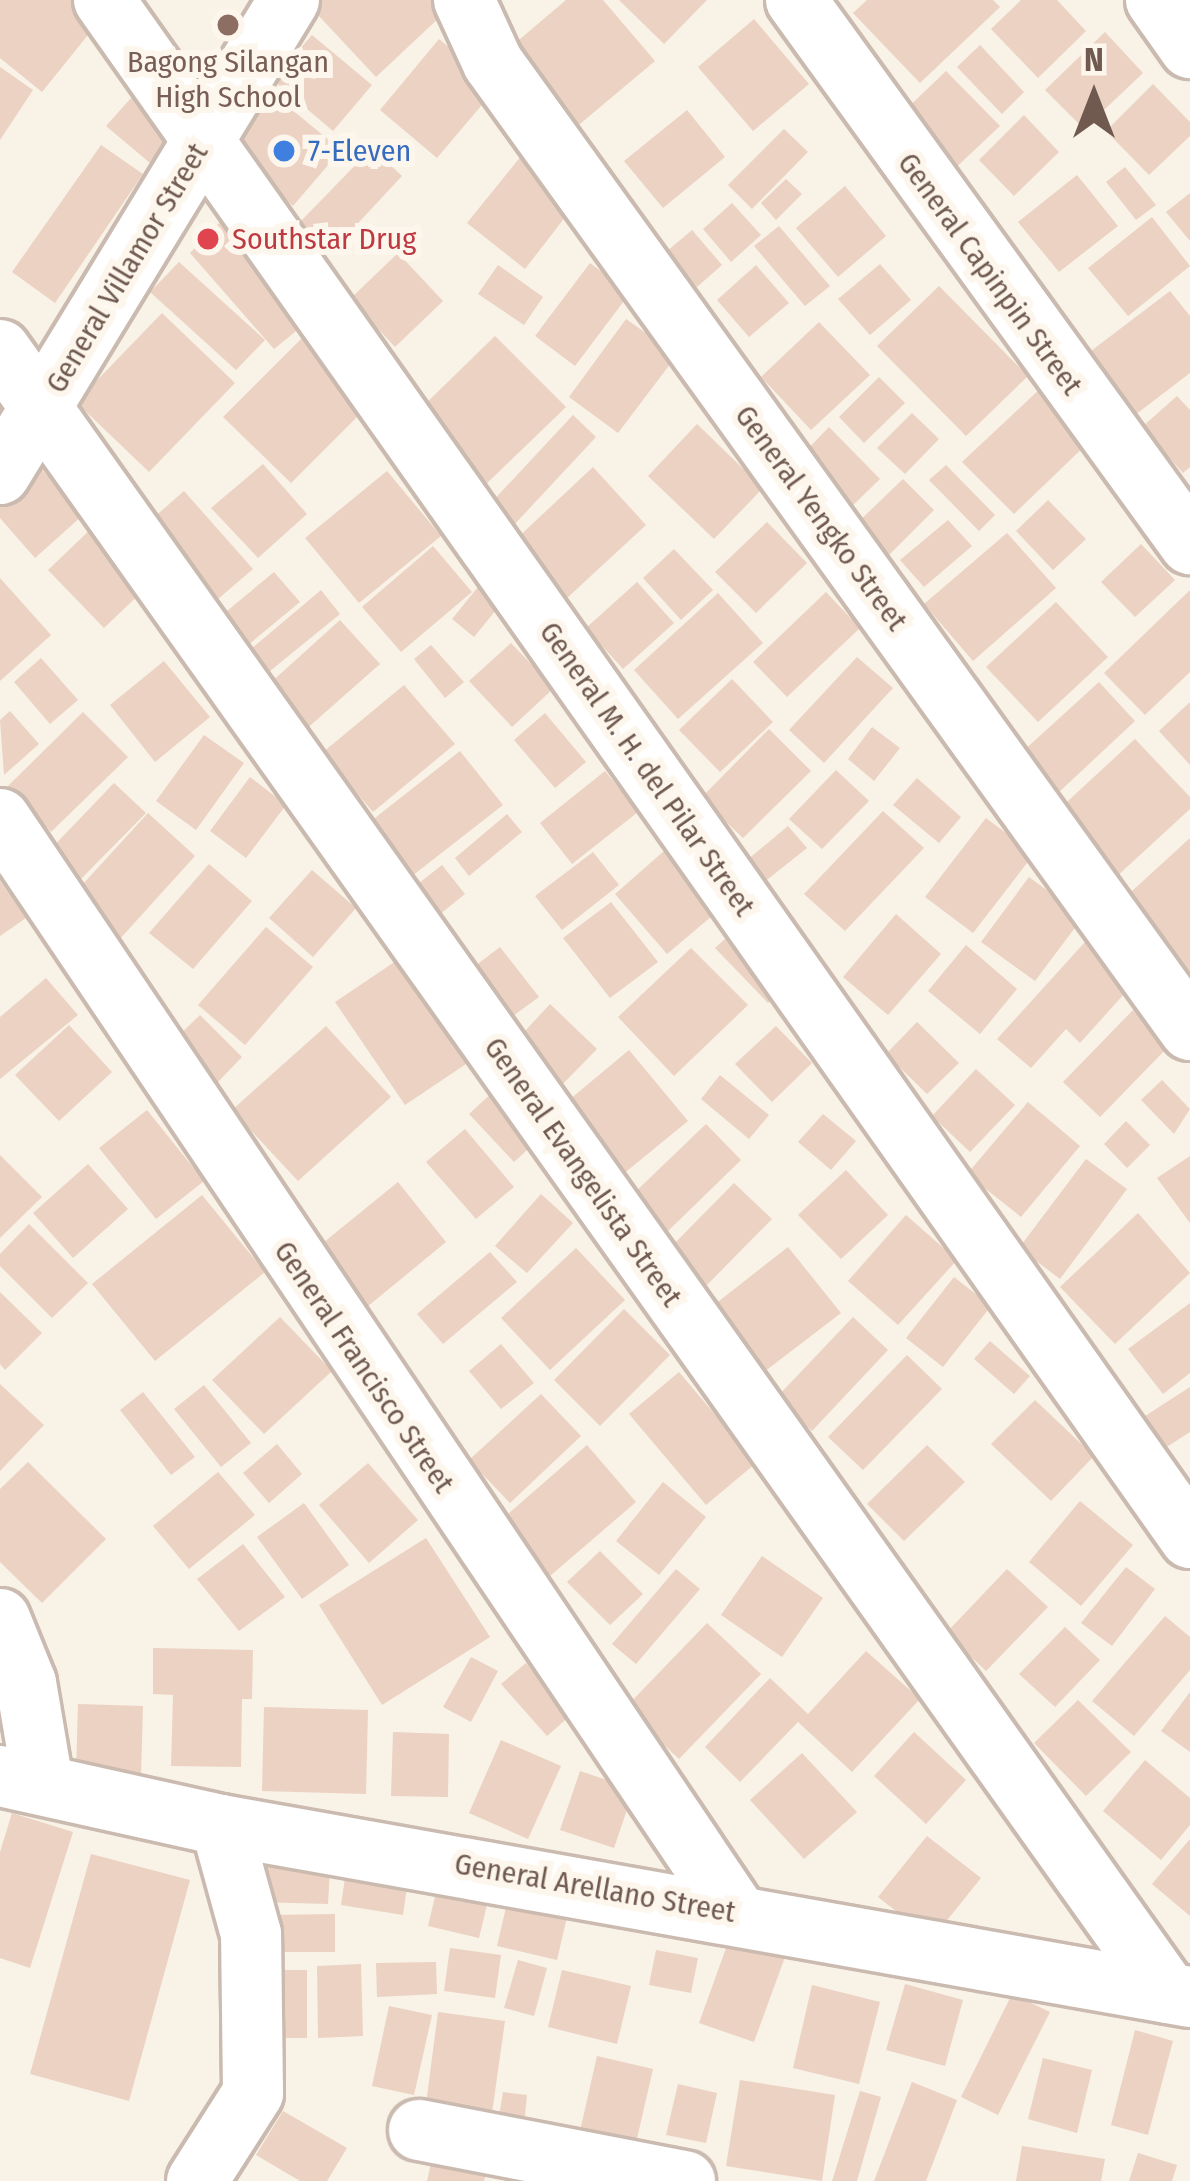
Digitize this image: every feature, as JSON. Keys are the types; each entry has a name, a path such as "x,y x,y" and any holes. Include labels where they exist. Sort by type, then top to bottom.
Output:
{"street":[{"name":"General M. H. del Pilar Street","path":"104,0 1190,1538"},
{"name":"General Villamor Street","path":"0,474 289,0"},
{"name":"General Yengko Street","path":"464,0 493,63 1190,1030"},
{"name":"General Capinpin Street","path":"796,0 1190,544"},
{"path":"1156,0 1190,48"},
{"name":"General Evangelista Street","path":"0,350 1179,1995"},
{"name":"General Francisco Street","path":"0,819 735,1912"},
{"path":"0,1618 26,1683 21,1780"},
{"name":"General Arellano Street","path":"21,1780 220,1825 735,1912 1179,1995"},
{"path":"197,2181 254,2093 251,1934 220,1825"},
{"path":"419,2130 686,2181"}],"building":[{"path":"0,0 74,0 100,20 42,92 0,58"},
{"path":"304,0 458,0 376,77"},
{"path":"566,0 603,0 655,61 568,134 500,56"},
{"path":"619,0 707,0 664,44"},
{"path":"867,0 993,0 1000,7 920,83 853,13"},
{"path":"1021,0 1057,0 1086,31 1038,78 991,29"},
{"path":"754,19 809,84 753,131 698,67"},
{"path":"1105,32 1143,73 1084,129 1045,90"},
{"path":"312,35 372,85 333,131 273,80"},
{"path":"439,39 497,87 437,158 380,110"},
{"path":"980,45 1024,92 1002,114 957,67"},
{"path":"0,67 33,90 0,140"},
{"path":"946,71 1000,126 949,174 896,119"},
{"path":"1153,84 1190,122 1190,136 1149,175 1106,131"},
{"name":"7-Eleven","path":"274,95 341,150 293,206 226,151"},
{"path":"131,98 174,135 150,163 106,126"},
{"path":"687,110 725,157 663,208 624,161"},
{"path":"1024,115 1059,152 1014,196 979,160"},
{"path":"784,129 808,152 752,209 728,185"},
{"path":"101,145 143,174 55,303 12,272"},
{"path":"372,148 402,176 332,251 300,222"},
{"path":"526,150 583,194 525,269 467,223"},
{"path":"1125,167 1156,205 1136,220 1106,182"},
{"path":"1077,175 1118,226 1059,272 1018,222"},
{"path":"786,179 802,194 776,220 761,203"},
{"path":"845,186 886,236 838,277 796,228"},
{"path":"1190,193 1190,241 1166,212"},
{"path":"732,203 761,235 731,262 703,229"},
{"path":"1152,217 1190,266 1128,316 1088,268"},
{"path":"224,218 306,323 274,349 190,253"},
{"path":"779,226 830,286 805,306 754,246"},
{"path":"692,230 722,265 697,287 666,252"},
{"path":"398,253 443,301 395,347 350,299"},
{"path":"179,262 265,340 236,370 150,292"},
{"path":"590,263 630,293 575,366 535,336"},
{"path":"880,264 911,300 870,335 838,299"},
{"path":"498,265 543,297 524,325 478,294"},
{"path":"756,265 789,303 749,337 717,300"},
{"path":"939,286 1028,376 966,436 877,346"},
{"path":"1170,291 1190,316 1190,373 1135,415 1087,354"},
{"path":"162,313 235,383 149,472 76,402"},
{"path":"626,319 677,355 618,433 569,397"},
{"path":"819,322 870,375 811,430 761,377"},
{"path":"305,335 372,402 291,483 223,417"},
{"path":"495,336 566,407 484,486 414,415"},
{"path":"879,377 905,403 864,443 839,417"},
{"path":"1042,387 1092,439 1014,514 962,462"},
{"path":"1177,396 1190,410 1190,467 1183,473 1142,427"},
{"path":"912,413 939,439 905,474 877,448"},
{"path":"573,415 596,437 513,526 490,504"},
{"path":"697,424 763,488 714,539 648,476"},
{"path":"829,427 880,479 849,509 798,459"},
{"path":"263,464 307,514 258,558 211,508"},
{"path":"946,465 995,515 979,531 929,480"},
{"path":"39,466 83,515 35,558 0,518 0,500"},
{"path":"593,467 646,525 566,599 512,543"},
{"path":"387,471 441,536 359,603 305,538"},
{"path":"903,479 934,510 884,560 852,528"},
{"path":"184,491 253,569 204,611 135,534"},
{"path":"1048,500 1086,539 1053,570 1016,531"},
{"path":"948,520 972,546 924,587 900,560"},
{"path":"767,522 807,563 756,613 715,572"},
{"path":"93,527 149,585 104,628 48,570"},
{"path":"1007,533 1056,588 973,661 924,604"},
{"path":"1141,544 1175,580 1135,617 1101,582"},
{"path":"433,546 472,592 401,652 362,607"},
{"path":"674,549 713,590 681,620 643,578"},
{"path":"274,572 300,602 236,655 210,625"},
{"path":"0,578 51,635 0,681"},
{"path":"637,582 674,623 623,669 586,628"},
{"path":"478,587 500,605 474,637 452,619"},
{"path":"321,590 340,614 270,671 251,649"},
{"path":"1190,590 1190,672 1145,715 1104,673"},
{"path":"826,592 860,628 787,697 753,662"},
{"path":"718,593 763,643 678,719 634,670"},
{"path":"1056,602 1108,657 1038,722 986,667"},
{"path":"340,620 380,664 295,739 257,695"},
{"path":"511,643 554,688 512,727 469,681"},
{"path":"431,645 464,682 445,698 414,659"},
{"path":"857,657 893,688 824,763 789,730"},
{"path":"41,658 78,700 50,724 14,682"},
{"path":"164,661 210,717 155,762 110,705"},
{"path":"732,679 773,722 720,772 679,730"},
{"path":"1099,682 1135,721 1058,793 1021,753"},
{"path":"404,685 455,744 373,812 322,753"},
{"path":"1190,702 1190,765 1159,731"},
{"path":"10,711 39,744 4,775 0,720"},
{"path":"83,712 128,757 51,832 7,787"},
{"path":"545,713 586,762 555,788 514,740"},
{"path":"872,727 900,748 874,781 848,759"},
{"path":"769,729 811,771 743,838 701,798"},
{"path":"204,735 244,763 196,830 156,801"},
{"path":"1135,739 1190,797 1190,809 1115,878 1055,813"},
{"path":"460,751 503,805 403,883 361,829"},
{"path":"836,770 869,801 822,849 789,819"},
{"path":"605,771 638,812 572,864 540,823"},
{"path":"250,777 286,805 246,858 210,831"},
{"path":"917,778 961,817 939,843 893,805"},
{"path":"114,783 146,813 76,884 45,855"},
{"path":"883,811 924,848 845,931 804,894"},
{"path":"148,813 195,856 118,941 71,897"},
{"path":"507,814 522,832 469,876 455,858"},
{"path":"986,818 1034,854 973,933 925,897"},
{"path":"788,826 807,848 763,883 746,861"},
{"path":"1190,838 1190,977 1120,902"},
{"path":"672,844 725,905 667,954 615,894"},
{"path":"593,852 619,885 562,930 535,896"},
{"path":"209,864 252,901 193,969 149,933"},
{"path":"442,865 465,894 429,923 405,894"},
{"path":"312,870 356,908 313,957 269,918"},
{"path":"1029,877 1083,917 1035,981 981,942"},
{"path":"0,881 26,918 0,936"},
{"path":"611,902 658,962 610,998 563,938"},
{"path":"896,914 941,954 888,1015 843,977"},
{"path":"266,927 313,967 245,1045 198,1005"},
{"path":"735,930 788,985 768,1003 715,948"},
{"path":"1085,942 1133,984 1080,1043 1066,1029 1031,1068 997,1039"},
{"path":"966,945 1017,989 980,1034 928,991"},
{"path":"500,947 539,997 506,1021 467,972"},
{"path":"691,948 748,1005 674,1076 618,1017"},
{"path":"396,961 466,1064 405,1105 335,1002"},
{"path":"46,978 78,1015 0,1079 0,1017"},
{"path":"550,1004 597,1049 560,1087 514,1043"},
{"path":"1133,1010 1169,1046 1100,1117 1063,1082"},
{"path":"200,1015 242,1057 215,1085 171,1043"},
{"path":"917,1022 959,1063 927,1094 886,1054"},
{"path":"69,1025 112,1072 59,1121 15,1075"},
{"path":"326,1026 391,1097 298,1181 232,1110"},
{"path":"776,1026 812,1063 772,1102 735,1064"},
{"path":"629,1050 688,1121 622,1175 563,1105"},
{"path":"976,1069 1015,1105 970,1152 932,1116"},
{"path":"720,1075 769,1115 749,1139 701,1099"},
{"path":"1162,1080 1190,1109 1174,1134 1141,1100"},
{"path":"495,1090 540,1138 514,1162 469,1114"},
{"path":"1028,1102 1080,1146 1021,1217 967,1174"},
{"path":"147,1110 204,1181 156,1219 99,1148"},
{"path":"823,1114 856,1141 831,1170 798,1142"},
{"path":"1126,1121 1150,1145 1127,1168 1104,1144"},
{"path":"706,1124 741,1160 665,1234 630,1197"},
{"path":"465,1129 514,1187 476,1219 426,1162"},
{"path":"0,1155 42,1197 0,1238"},
{"path":"1190,1156 1190,1223 1157,1178"},
{"path":"1086,1159 1127,1189 1060,1279 1019,1248"},
{"path":"88,1164 128,1209 73,1258 33,1213"},
{"path":"846,1170 888,1215 841,1259 798,1215"},
{"path":"398,1182 446,1242 367,1307 318,1247"},
{"path":"734,1183 772,1219 705,1287 667,1251"},
{"path":"541,1194 573,1223 527,1273 495,1246"},
{"path":"202,1195 265,1272 155,1361 92,1284"},
{"path":"1138,1213 1190,1273 1115,1344 1060,1287"},
{"path":"906,1215 957,1260 898,1325 848,1281"},
{"path":"29,1224 88,1283 52,1318 0,1266 0,1254"},
{"path":"788,1247 841,1313 756,1378 705,1312"},
{"path":"576,1248 625,1300 550,1370 501,1318"},
{"path":"490,1252 517,1282 443,1344 417,1314"},
{"path":"954,1277 991,1306 943,1367 906,1338"},
{"path":"0,1292 42,1333 5,1370 0,1364"},
{"path":"1190,1303 1190,1373 1163,1394 1128,1349"},
{"path":"624,1309 670,1355 600,1426 554,1380"},
{"path":"280,1317 332,1371 264,1434 212,1380"},
{"path":"853,1317 888,1350 812,1431 777,1397"},
{"path":"990,1341 1030,1376 1014,1394 974,1359"},
{"path":"501,1344 534,1383 501,1409 469,1371"},
{"path":"907,1355 942,1389 863,1470 828,1437"},
{"path":"679,1372 756,1463 706,1505 629,1414"},
{"path":"0,1384 44,1425 0,1471"},
{"path":"204,1385 251,1443 221,1467 174,1409"},
{"path":"1190,1387 1190,1432 1165,1448 1145,1416"},
{"path":"143,1392 195,1457 171,1475 120,1410"},
{"path":"541,1394 581,1436 510,1503 469,1460"},
{"path":"1035,1400 1094,1456 1051,1501 991,1444"},
{"path":"277,1444 302,1474 269,1503 243,1473"},
{"path":"587,1445 636,1502 550,1576 501,1520"},
{"path":"927,1445 965,1482 904,1541 867,1504"},
{"path":"28,1462 106,1539 42,1603 0,1562 0,1489"},
{"path":"368,1463 418,1520 369,1563 319,1505"},
{"path":"218,1472 255,1515 189,1569 153,1526"},
{"path":"663,1482 706,1517 659,1575 616,1541"},
{"path":"1080,1501 1133,1545 1081,1606 1029,1562"},
{"path":"304,1503 349,1565 302,1599 257,1537"},
{"path":"426,1538 490,1637 382,1705 319,1605"},
{"path":"243,1544 285,1597 239,1631 197,1579"},
{"path":"600,1551 643,1594 610,1625 567,1582"},
{"path":"762,1556 823,1598 782,1657 721,1615"},
{"path":"1126,1567 1155,1589 1112,1646 1081,1623"},
{"path":"676,1569 700,1589 636,1664 612,1644"},
{"path":"1007,1569 1048,1607 986,1671 946,1633"},
{"path":"1165,1616 1190,1637 1190,1670 1134,1736 1092,1701"},
{"path":"707,1623 761,1674 679,1759 625,1708"},
{"path":"1065,1627 1100,1660 1055,1707 1019,1674"},
{"path":"153,1648 253,1650 252,1699 242,1699 241,1767 171,1766 173,1695 153,1694"},
{"path":"866,1651 920,1699 852,1772 798,1722 740,1782 705,1747 770,1678 808,1714"},
{"path":"471,1657 498,1671 471,1722 443,1707"},
{"path":"526,1663 572,1714 547,1736 501,1684"},
{"path":"1190,1692 1190,1752 1161,1731"},
{"path":"1078,1700 1131,1752 1086,1796 1034,1743"},
{"path":"78,1704 143,1706 141,1774 76,1772"},
{"path":"264,1707 368,1710 366,1794 262,1791"},
{"path":"393,1732 449,1734 448,1797 391,1796"},
{"path":"914,1732 966,1780 926,1824 874,1776"},
{"path":"501,1740 561,1766 528,1839 469,1813"},
{"path":"802,1753 857,1812 804,1859 750,1800"},
{"path":"1145,1760 1190,1798 1190,1825 1161,1860 1103,1811"},
{"path":"580,1771 634,1789 614,1848 560,1830"},
{"path":"12,1813 73,1832 30,1968 0,1958 0,1852"},
{"path":"927,1836 981,1878 932,1939 878,1897"},
{"path":"1190,1839 1190,1916 1152,1884"},
{"path":"258,1849 331,1851 328,1904 256,1902"},
{"path":"91,1854 190,1880 129,2101 30,2074"},
{"path":"348,1857 410,1866 403,1915 341,1905"},
{"path":"441,1872 492,1884 479,1938 428,1926"},
{"path":"507,1903 567,1917 557,1960 497,1946"},
{"path":"335,1914 335,1952 276,1952 274,1915"},
{"path":"734,1926 789,1946 754,2042 699,2023"},
{"path":"450,1948 501,1955 495,1998 444,1991"},
{"path":"656,1950 698,1958 691,1993 649,1985"},
{"path":"518,1960 547,1968 534,2016 504,2008"},
{"path":"436,1962 437,1994 377,1997 376,1963"},
{"path":"361,1964 363,2036 318,2038 317,1966"},
{"path":"266,1970 307,1970 307,2038 267,2038"},
{"path":"562,1970 631,1986 617,2044 548,2027"},
{"path":"905,1984 963,2000 945,2066 886,2050"},
{"path":"812,1985 880,2002 859,2084 793,2068"},
{"path":"1012,1994 1050,2012 998,2115 961,2097"},
{"path":"389,2006 432,2015 414,2095 372,2086"},
{"path":"438,2012 505,2021 492,2113 426,2104"},
{"path":"1135,2030 1173,2041 1148,2135 1111,2125"},
{"path":"597,2056 653,2069 636,2143 580,2131"},
{"path":"1043,2058 1092,2070 1077,2133 1028,2119"},
{"path":"740,2080 835,2095 822,2181 726,2166"},
{"path":"912,2082 957,2100 926,2181 874,2181"},
{"path":"678,2084 717,2093 706,2143 666,2135"},
{"path":"860,2091 881,2097 857,2181 832,2181"},
{"path":"503,2092 527,2095 524,2125 498,2122"},
{"path":"283,2111 347,2148 327,2181 300,2181 256,2155"},
{"path":"1022,2146 1105,2159 1101,2181 1016,2181"},
{"path":"1138,2153 1177,2165 1172,2181 1129,2181"},
{"path":"433,2154 487,2169 484,2181 427,2181"}],"place":[{"name":"Bagong Silangan High School","path":"228,25"},
{"name":"7-Eleven","path":"284,151"},
{"name":"Southstar Drug","path":"208,239"}]}
